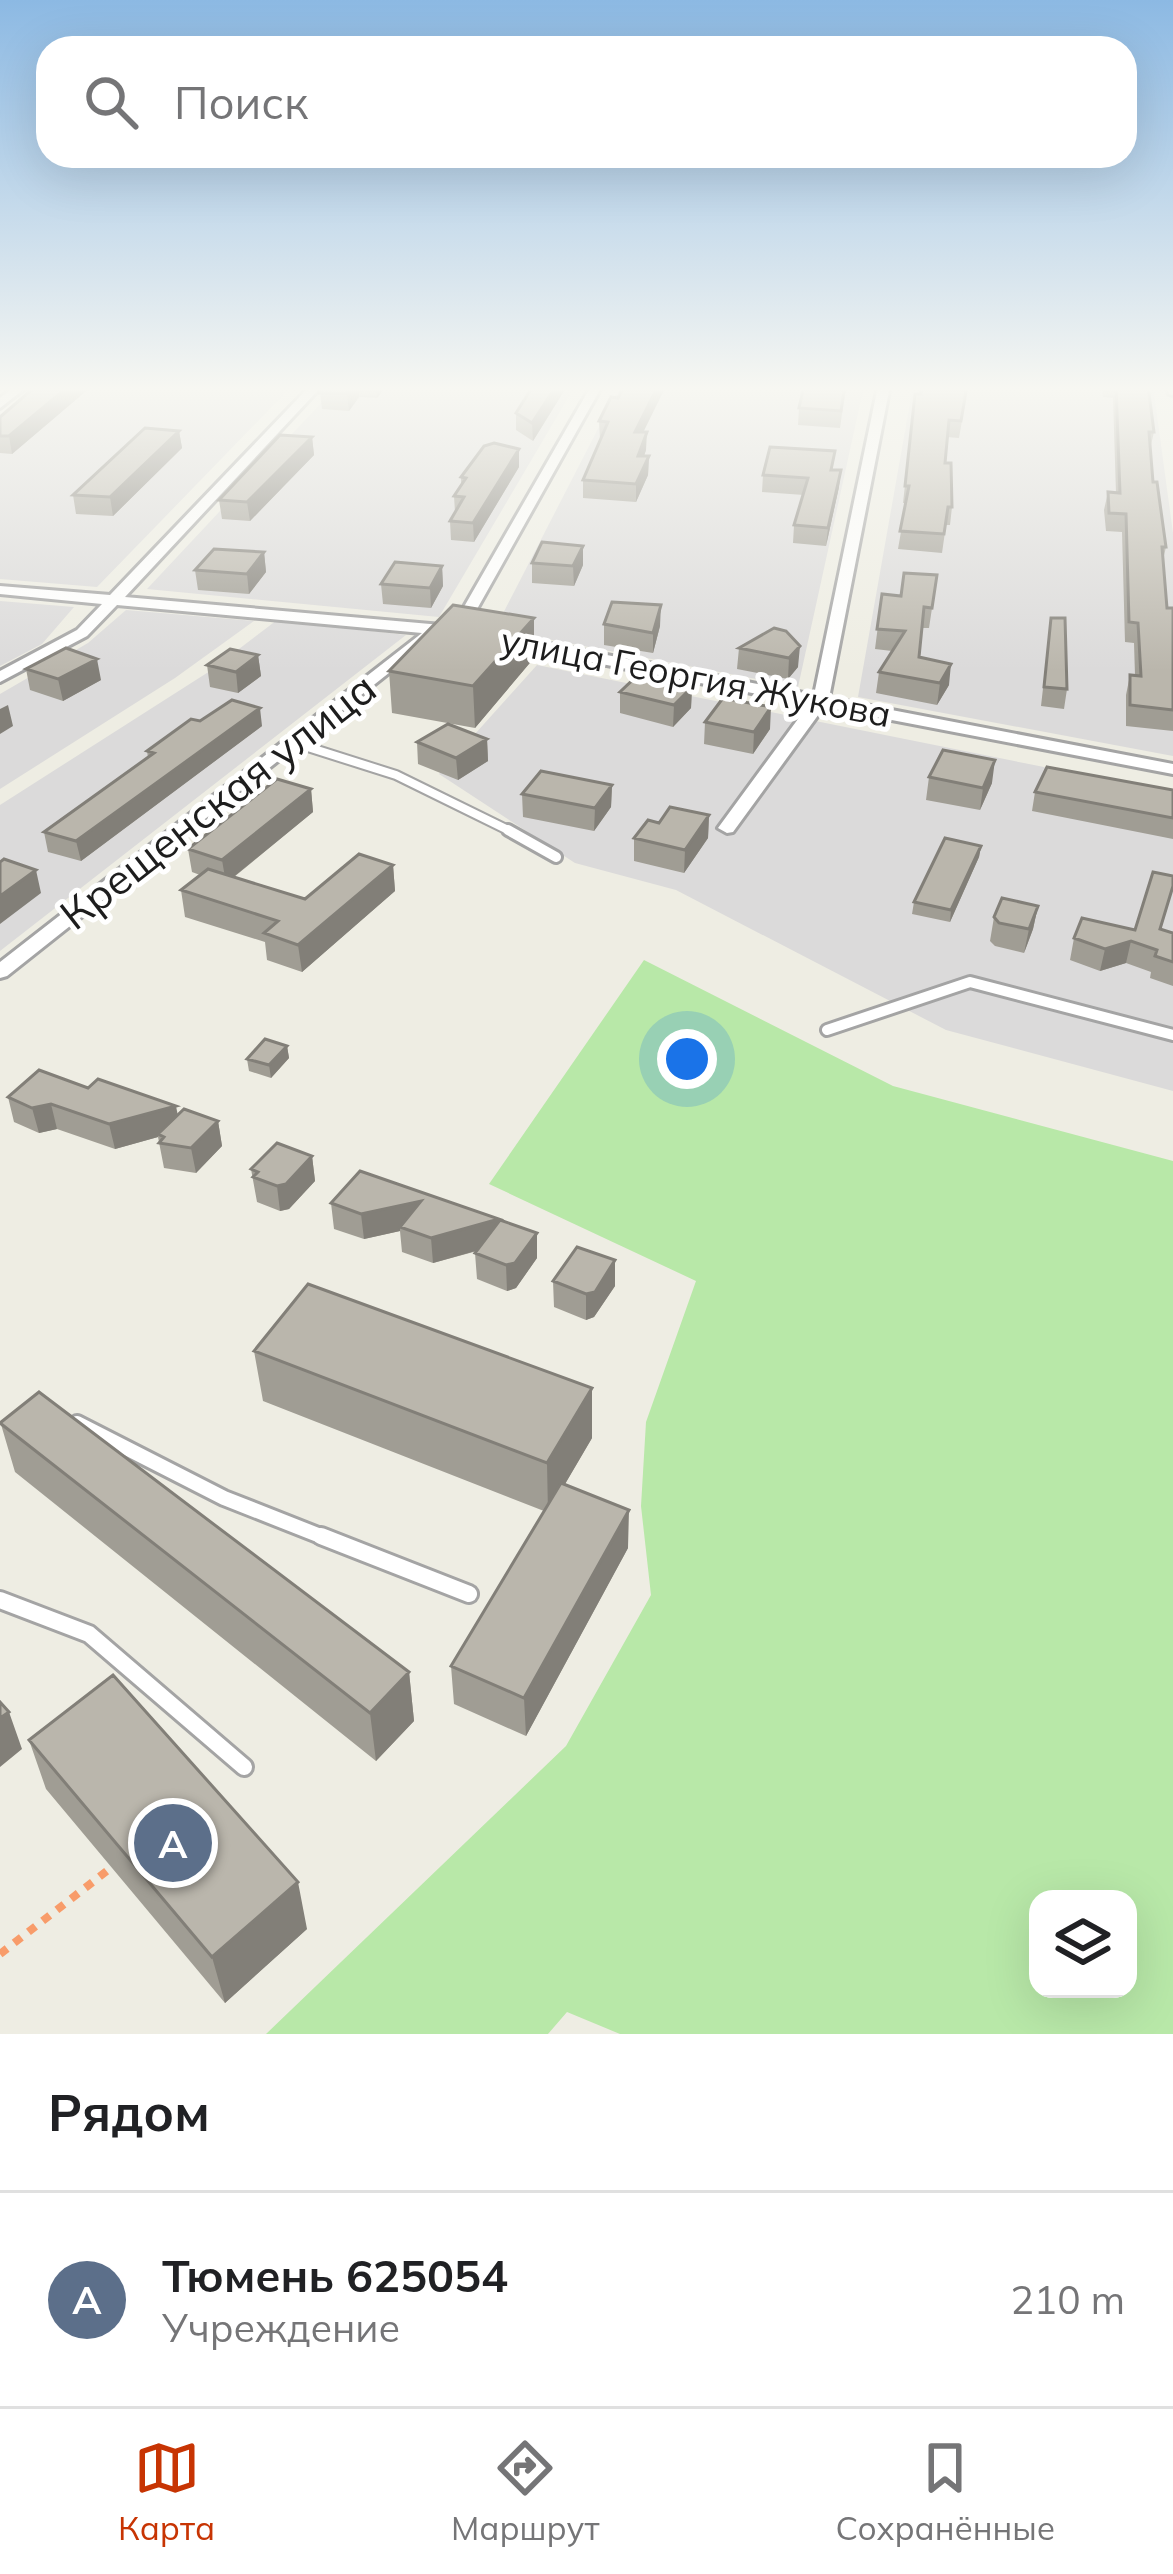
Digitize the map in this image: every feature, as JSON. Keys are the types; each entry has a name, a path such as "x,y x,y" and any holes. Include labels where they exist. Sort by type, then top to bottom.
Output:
{"street":[{"path":"0,677 82,633 227,481"},
{"path":"458,632 543,481"},
{"path":"727,828 820,699 865,481"},
{"name":"улица Георгия Жукова","path":"0,590 458,632 1173,769"},
{"name":"Крещенская улица","path":"0,972 436,630"}],"lane":[{"path":"292,742 356,758 463,801 556,857"},
{"path":"827,1030 970,982 1173,1035"},
{"path":"65,1417 224,1498 469,1594"},
{"path":"0,1600 89,1634 244,1767"}],"path":[{"path":"0,1954 112,1867"}],"shaded area":[{"path":"0,481 200,481 97,587 0,579"},
{"path":"248,481 519,481 439,617 147,589"},
{"path":"571,481 843,481 798,687 495,629"},
{"path":"896,481 1166,481 1173,533 1173,756 858,697"},
{"path":"0,601 74,607 42,644 0,666"},
{"path":"126,610 254,621 175,678 0,789 0,694 88,643"},
{"path":"277,620 406,635 0,951 0,805 210,671"},
{"path":"537,665 1173,793 1173,1091 946,1030 676,890 575,863 439,774"}],"green space":[{"path":"644,960 893,1086 1173,1161 1173,2034 620,2034 567,2012 548,2034 266,2034 566,1746 651,1595 641,1506 646,1422 696,1281 489,1184"}],"building":[{"path":"88,481 127,481 110,497 73,495"},
{"path":"237,481 268,481 247,502 219,500"},
{"path":"464,481 499,481 473,523 450,521 464,497 454,496"},
{"path":"807,481 839,481 828,528 794,525"},
{"path":"906,481 951,481 952,507 948,507 944,534 900,531 909,486"},
{"path":"1120,481 1157,482 1166,547 1162,547 1167,608 1173,608 1173,710 1130,705 1130,675 1141,676 1138,623 1129,622 1126,514 1109,513 1108,492 1120,493"},
{"path":"542,542 583,546 573,566 532,563"},
{"path":"214,549 264,552 247,574 195,570"},
{"path":"395,562 442,566 430,588 381,584"},
{"path":"904,573 937,575 932,608 924,607 919,657 951,664 940,683 879,672 905,631 877,629 882,594 901,596"},
{"path":"612,602 661,605 653,633 604,624"},
{"path":"453,605 534,618 473,686 389,671"},
{"path":"1051,618 1065,618 1067,689 1044,687"},
{"path":"774,628 786,631 800,646 789,658 739,648"},
{"path":"66,648 97,659 58,679 26,669"},
{"path":"230,649 258,655 236,672 207,665"},
{"path":"639,674 692,687 674,705 620,692"},
{"path":"723,698 771,707 754,732 705,722"},
{"path":"232,700 260,708 76,841 44,832 154,753 147,751 191,719 200,721"},
{"path":"448,724 487,739 456,758 417,742"},
{"path":"943,750 995,760 983,788 929,777"},
{"path":"1047,767 1173,790 1173,818 1035,792"},
{"path":"541,771 612,785 595,808 522,794"},
{"path":"277,779 311,789 222,860 188,849"},
{"path":"670,807 709,815 685,850 634,838 648,820 659,823"},
{"path":"945,838 981,846 951,910 914,902"},
{"path":"359,854 393,865 298,945 264,933 278,921 181,890 208,869 305,899"},
{"path":"4,859 36,870 0,896 0,862"},
{"path":"1153,872 1173,876 1160,929 1173,933 1173,962 1131,941 1105,949 1074,938 1082,918 1135,930"},
{"path":"1002,898 1038,906 1029,929 999,923 994,917"},
{"path":"265,1039 287,1046 269,1065 247,1059"},
{"path":"39,1070 88,1088 98,1079 176,1106 109,1124 51,1104 32,1108 8,1097"},
{"path":"184,1109 218,1121 191,1148 159,1143 164,1137 158,1134"},
{"path":"277,1143 312,1156 286,1184 277,1186 253,1177 258,1172 251,1169"},
{"path":"360,1171 499,1219 431,1238 400,1227 421,1201 361,1214 331,1203"},
{"path":"500,1220 537,1233 515,1263 506,1265 475,1253"},
{"path":"577,1247 615,1260 595,1292 586,1294 553,1281"},
{"path":"308,1284 592,1388 547,1463 254,1351"},
{"path":"39,1392 409,1672 370,1713 0,1423"},
{"path":"561,1483 629,1510 524,1698 451,1666"},
{"path":"113,1675 298,1882 212,1957 29,1740"}],"place":[{"name":"Тюмень 625054","path":"173,1843"}]}
